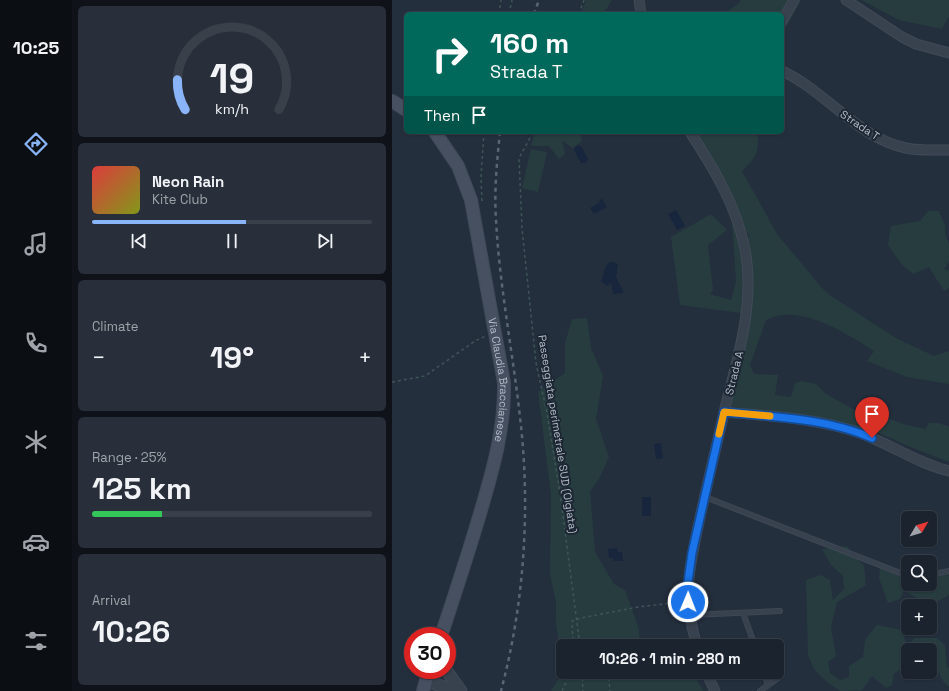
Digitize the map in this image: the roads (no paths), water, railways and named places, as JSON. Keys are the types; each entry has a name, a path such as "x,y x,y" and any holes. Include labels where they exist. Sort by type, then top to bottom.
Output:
{"main road":[{"path":"392,101 404,109"},
{"name":"Via Claudia Braccianese","path":"436,134 458,166 471,200 504,383 503,422 489,483 444,627"}],"street":[{"path":"639,0 641,12"},
{"path":"784,18 794,0"},
{"path":"846,0 902,38 916,44 949,53"},
{"name":"Strada T","path":"784,72 811,89 856,124 887,142 916,150 949,150"},
{"name":"Strada A","path":"691,134 729,198 740,232 747,266 747,311 689,571 689,616 695,639"},
{"path":"724,412 794,419 845,429 872,438 928,465 949,471"},
{"path":"452,679 461,691"},
{"path":"709,679 715,691"},
{"path":"426,681 456,691"}],"lane":[{"path":"705,497 901,573"},
{"path":"937,574 949,571"},
{"path":"689,616 780,611"},
{"path":"743,613 752,639"},
{"path":"766,679 768,685"},
{"path":"760,691 777,679"}],"water":[{"path":"576,146 581,146 588,159 586,163 581,163 574,150"},
{"path":"602,199 607,207 594,214 590,208"},
{"path":"676,210 685,226 677,230 668,214"},
{"path":"610,262 614,262 618,265 616,277 624,293 613,294 611,283 607,286 601,281 606,266"},
{"path":"661,443 663,458 656,459 654,444"},
{"path":"642,497 651,497 651,516 642,516"},
{"path":"617,548 618,552 622,552 623,561 613,561 613,558 609,558 608,549"}],"railway":[{"path":"535,12 539,0"},
{"path":"500,134 495,209 501,277 517,391 525,478 524,540 519,601 501,691"}]}
